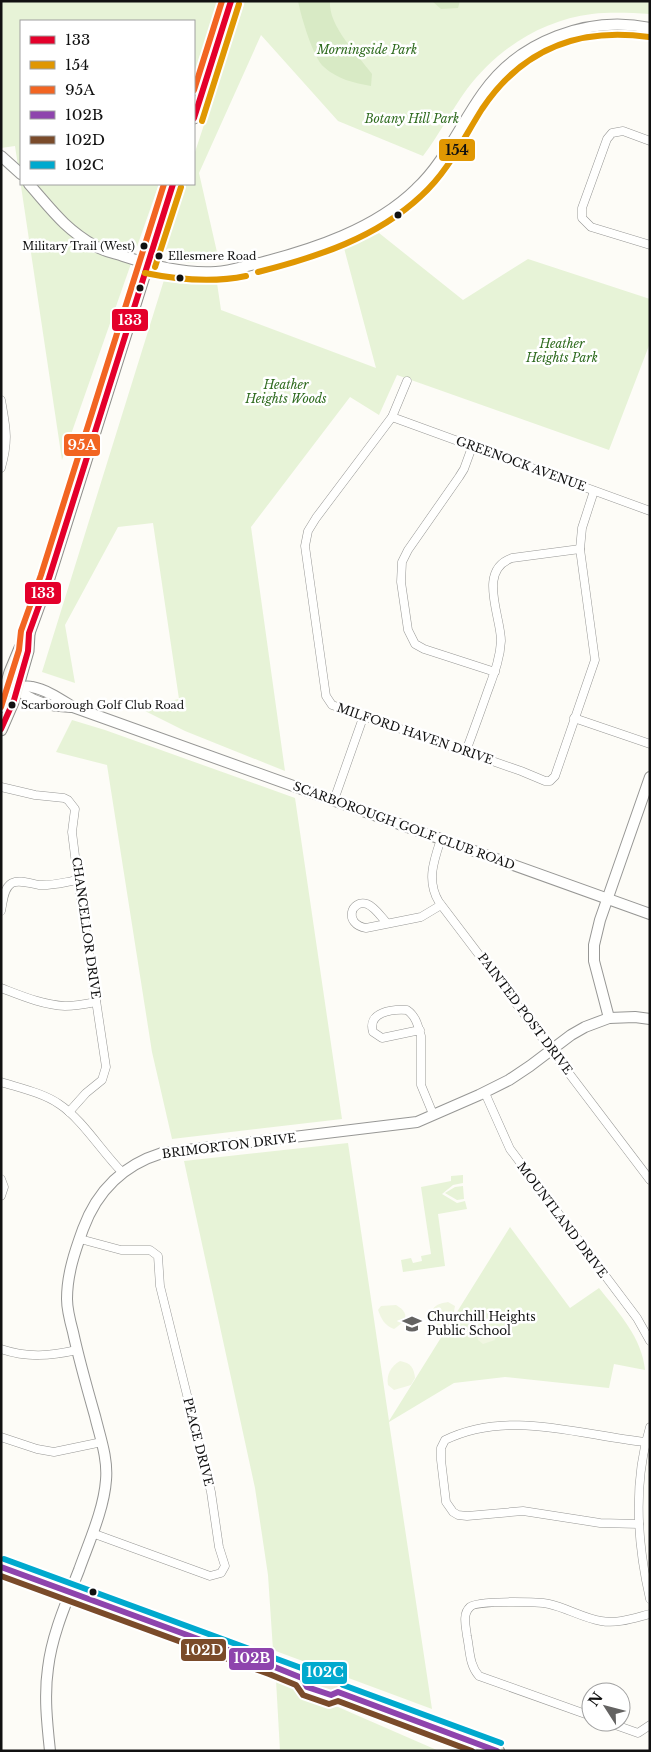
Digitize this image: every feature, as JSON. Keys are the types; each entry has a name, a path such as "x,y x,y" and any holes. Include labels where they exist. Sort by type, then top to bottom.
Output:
{"main road":[{"path":"195,115 231,1"},
{"path":"1,703 8,685 28,651 29,633 52,569 173,185"},
{"path":"1,730 9,712 8,685"},
{"path":"1,1567 302,1678 307,1687 331,1695 338,1692 398,1712 498,1751"}],"street":[{"path":"30,185 60,221 83,239 103,250 147,264 186,272 217,272 241,268 319,245 348,233 393,207 416,189 441,159 488,86 500,73 528,51 552,38 588,27 611,24 637,25 650,28"},
{"path":"650,141 623,132 612,133 607,139 582,208 582,218 591,227 650,245"},
{"path":"1,156 20,173"},
{"name":"MILFORD HAVEN DRIVE","path":"407,381 392,417 308,531 305,546 326,696 332,704 538,779 550,781 555,776 595,660 580,549 582,528 594,491"},
{"path":"1,400 7,439 1,468"},
{"name":"GREENOCK AVENUE","path":"392,417 650,511"},
{"path":"472,447 464,469 404,557 401,582 408,630 415,644 424,649 494,672"},
{"path":"466,752 500,655 500,629 492,585 496,572 506,560 512,558 580,549"},
{"name":"SCARBOROUGH GOLF CLUB ROAD","path":"8,685 32,686 53,694 73,707 650,914"},
{"path":"334,800 364,716"},
{"path":"574,718 650,744"},
{"path":"609,1018 594,961 596,932 650,777"},
{"name":"CHANCELLOR DRIVE","path":"1,787 35,795 64,798 72,804 75,815 72,832 106,1067 102,1080 86,1093 69,1112"},
{"name":"PAINTED POST DRIVE","path":"441,839 432,869 434,889 441,905 650,1180"},
{"path":"1,911 5,892 13,882 52,885 78,880"},
{"path":"387,923 421,917 441,905"},
{"path":"1,988 33,1000 66,1006 96,1002"},
{"path":"420,1030 382,1038 373,1032 371,1026 374,1018 381,1013 404,1010 412,1014 420,1030 422,1085 432,1114"},
{"name":"BRIMORTON DRIVE","path":"50,1751 46,1715 48,1666 70,1593 104,1496 107,1478 102,1442 76,1350 67,1299 72,1261 86,1220 105,1188 122,1172 150,1157 175,1151 417,1122 485,1093 509,1080 570,1035 585,1027 609,1018 650,1018"},
{"path":"1,1082 52,1100 69,1112 122,1172"},
{"name":"MOUNTLAND DRIVE","path":"485,1093 510,1149 637,1318 650,1341"},
{"path":"1,1179 4,1188 1,1196"},
{"name":"PEACE DRIVE","path":"80,1239 121,1250 150,1250 158,1256 160,1286 211,1492 219,1547 225,1566 221,1573 210,1576 92,1533"},
{"path":"1,1349 35,1356 56,1355 76,1350"},
{"path":"640,1524 600,1523 523,1511 467,1516 458,1515 453,1512 446,1502 441,1448 445,1440 462,1434 483,1428 516,1425 550,1427 646,1442"},
{"path":"650,1427 640,1476 640,1546 650,1599"},
{"path":"1,1436 38,1450 54,1452 102,1442"},
{"path":"581,1712 479,1676 472,1665 470,1657 465,1622 469,1607 472,1604 484,1603 549,1604 594,1620 608,1622 617,1622 650,1614"},
{"path":"631,1731 642,1732 650,1726"}],"green space":[{"path":"1,1 217,1 195,79 195,20 20,20 20,179 15,146 1,148"},
{"path":"245,1 650,1 650,14 606,13 574,17 538,30 507,49 492,61 467,89 423,156 338,121 261,35 199,173 219,261 185,262 178,261 167,255 165,244 184,185 195,185 195,152"},
{"path":"298,1 330,1 331,11 339,30 372,74 371,86 352,82 324,67 316,55 308,36"},
{"path":"432,1 460,1 458,8 441,9"},
{"path":"21,185 159,185 62,460"},
{"path":"379,233 463,300 528,259 650,299 650,343 609,450 397,375 379,415 350,397 251,527 285,771 185,731 139,708 179,699 153,523 118,527 65,625 75,683 42,672 164,280 192,284 217,283 221,310 376,368 344,248"},
{"path":"72,720 295,798 342,1119 172,1139 152,1052 107,765 56,752"},
{"path":"348,1143 389,1421 510,1227 570,1308 599,1288 628,1326 639,1347 645,1370 614,1364 609,1388 505,1377 454,1383 389,1422 432,1709 273,1650 268,1575 255,1488 184,1161"},
{"path":"463,1175 463,1183 453,1185 442,1194 457,1203 465,1201 467,1209 438,1214 445,1266 403,1272 401,1260 411,1258 413,1263 422,1261 421,1256 431,1254 421,1187 451,1181 451,1176"},
{"path":"463,1186 464,1199 457,1200 445,1193 455,1187"},
{"path":"448,1302 455,1306 452,1322 447,1327 443,1327 434,1322 431,1312 436,1306"},
{"path":"396,1305 404,1311 405,1317 394,1329 384,1322 378,1310 381,1306"},
{"path":"478,1320 486,1322 494,1328 495,1340 483,1344 478,1340 474,1324"},
{"path":"400,1361 411,1366 415,1378 411,1385 394,1390 388,1385 388,1378 392,1368"},
{"path":"276,1680 439,1751 280,1751"}],"transit line":[{"name":"95A","path":"195,87 222,1"},
{"name":"133","path":"195,115 231,1"},
{"name":"154","path":"202,121 239,4"},
{"name":"154","path":"258,272 302,260 345,244 365,235 403,211 431,187 439,177 482,109 498,88 515,71 534,57 554,47 576,40 599,36 623,35 649,37"},
{"name":"95A","path":"1,707 19,650 21,631 41,575 164,185"},
{"name":"133","path":"1,729 14,700 28,651 29,633 49,578 173,185"},
{"name":"154","path":"155,267 181,187"},
{"name":"154","path":"145,273 195,280 246,276"},
{"name":"102C","path":"4,1559 304,1669 325,1673 343,1685 501,1743"},
{"name":"102B","path":"1,1567 272,1666 302,1678 307,1687 331,1695 338,1692 497,1751"},
{"name":"102D","path":"1,1576 269,1674 296,1685 303,1695 329,1704 338,1701 472,1751"}],"place":[{"name":"Military Trail (West)","path":"144,246"},
{"name":"Ellesmere Road","path":"159,256"},
{"name":"Scarborough Golf Club Road","path":"12,705"},
{"name":"Churchill Heights Public School","path":"412,1324"}],"park label":[{"name":"Morningside Park","path":"367,50"},
{"name":"Botany Hill Park","path":"412,119"},
{"name":"Heather Heights Park","path":"562,351"},
{"name":"Heather Heights Woods","path":"286,392"}]}
